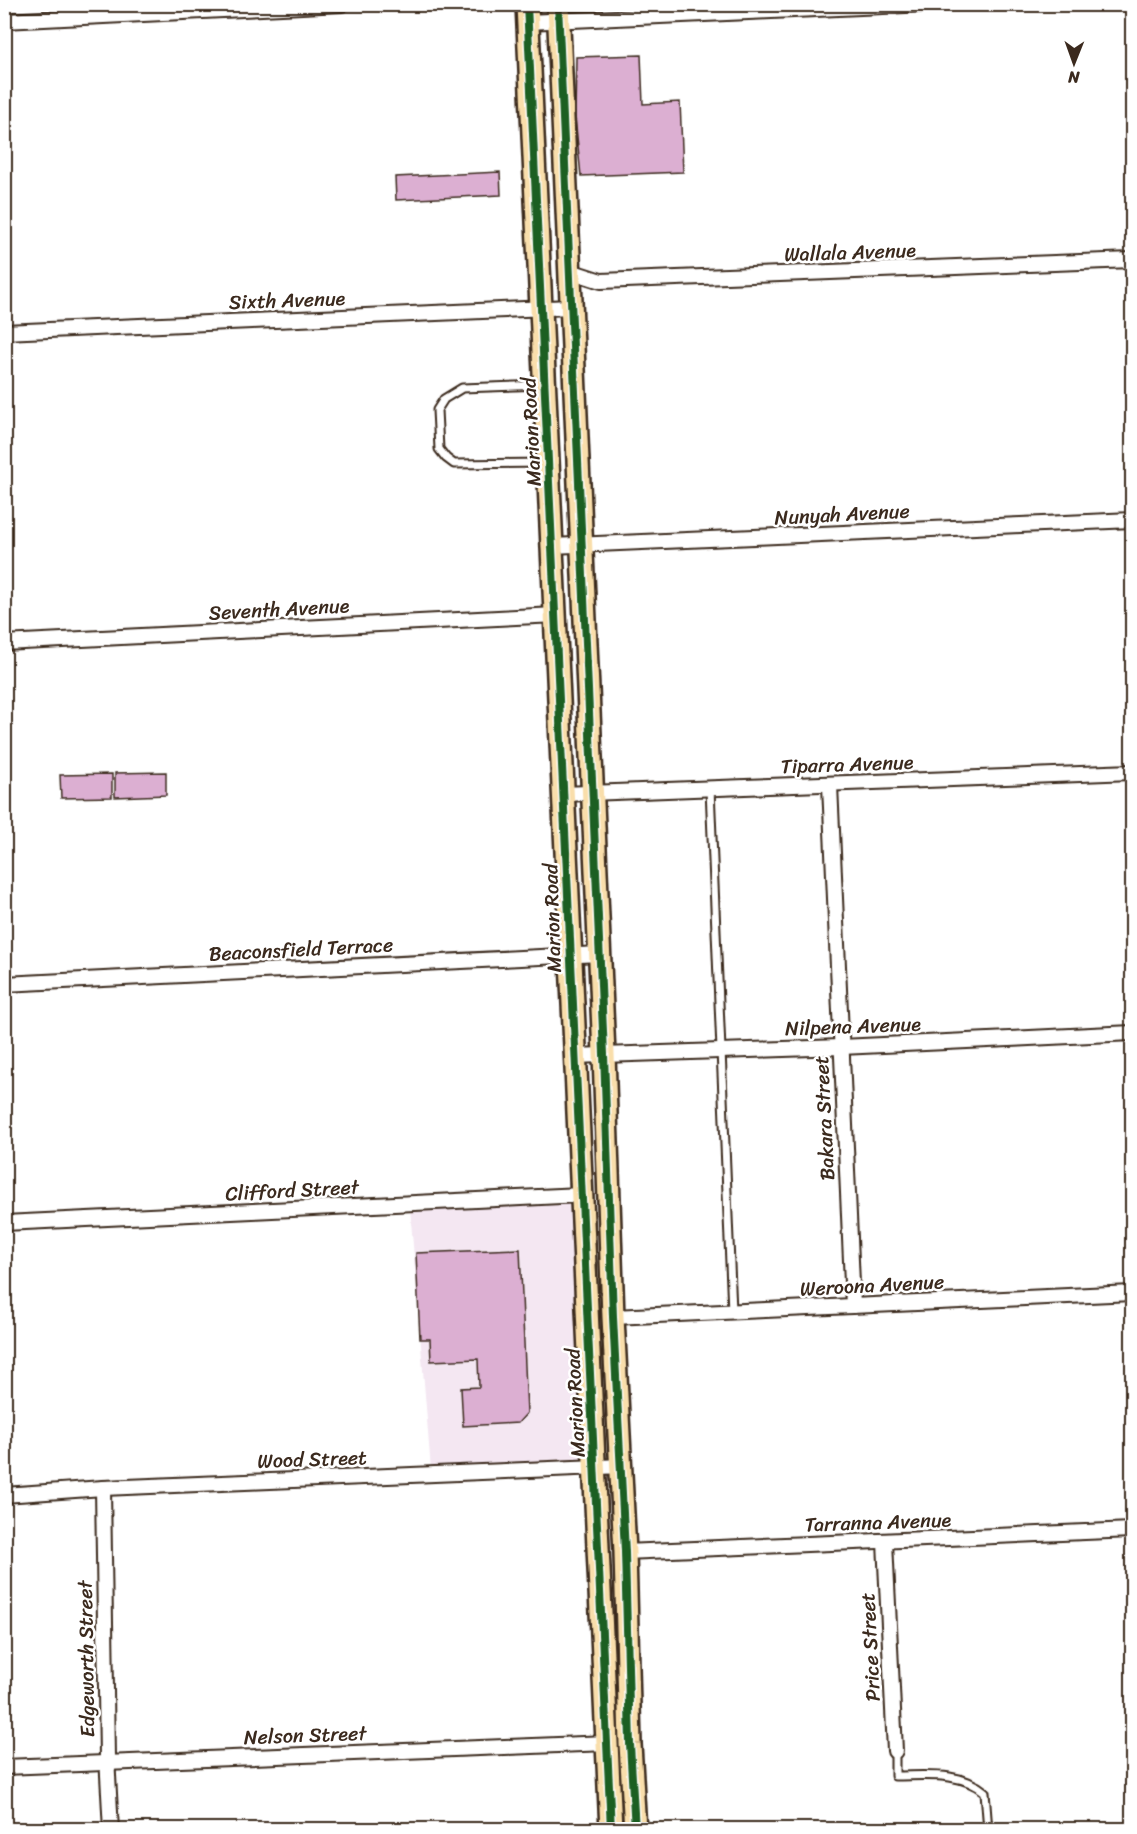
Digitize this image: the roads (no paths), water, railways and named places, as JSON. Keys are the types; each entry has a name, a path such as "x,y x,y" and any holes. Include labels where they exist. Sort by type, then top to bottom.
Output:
{"main road":[{"name":"Marion Road","path":"527,13 611,1830"},
{"path":"559,13 604,1054 613,1317 622,1466 630,1744 635,1830"},
{"path":"581,1195 592,1200 609,1221"}],"street":[{"path":"4,21 342,4"},
{"path":"527,13 928,4"},
{"name":"Wallala Avenue","path":"570,271 601,281 1132,260"},
{"name":"Sixth Avenue","path":"4,332 571,307"},
{"name":"Nunyah Avenue","path":"552,546 1132,520"},
{"name":"Seventh Avenue","path":"4,643 556,615"},
{"name":"Tiparra Avenue","path":"563,794 1132,772"},
{"name":"Bakara Street","path":"830,785 853,1305"},
{"name":"Beaconsfield Terrace","path":"4,984 599,954"},
{"name":"Nilpena Avenue","path":"574,1056 841,1047 1132,1033"},
{"name":"Clifford Street","path":"4,1223 581,1195"},
{"name":"Weroona Avenue","path":"613,1317 1132,1293"},
{"name":"Wood Street","path":"4,1496 103,1488 622,1466"},
{"name":"Edgeworth Street","path":"103,1488 107,1762 111,1830"},
{"name":"Tarranna Avenue","path":"625,1552 1132,1530"},
{"name":"Price Street","path":"885,1542 895,1751"},
{"name":"Nelson Street","path":"4,1767 608,1743"}],"lane":[{"path":"545,385 462,388 444,399 437,411 439,449 454,464 549,463"},
{"path":"710,789 732,1311"},
{"path":"895,1751 895,1776 954,1776 975,1784 985,1792 988,1830"}]}
